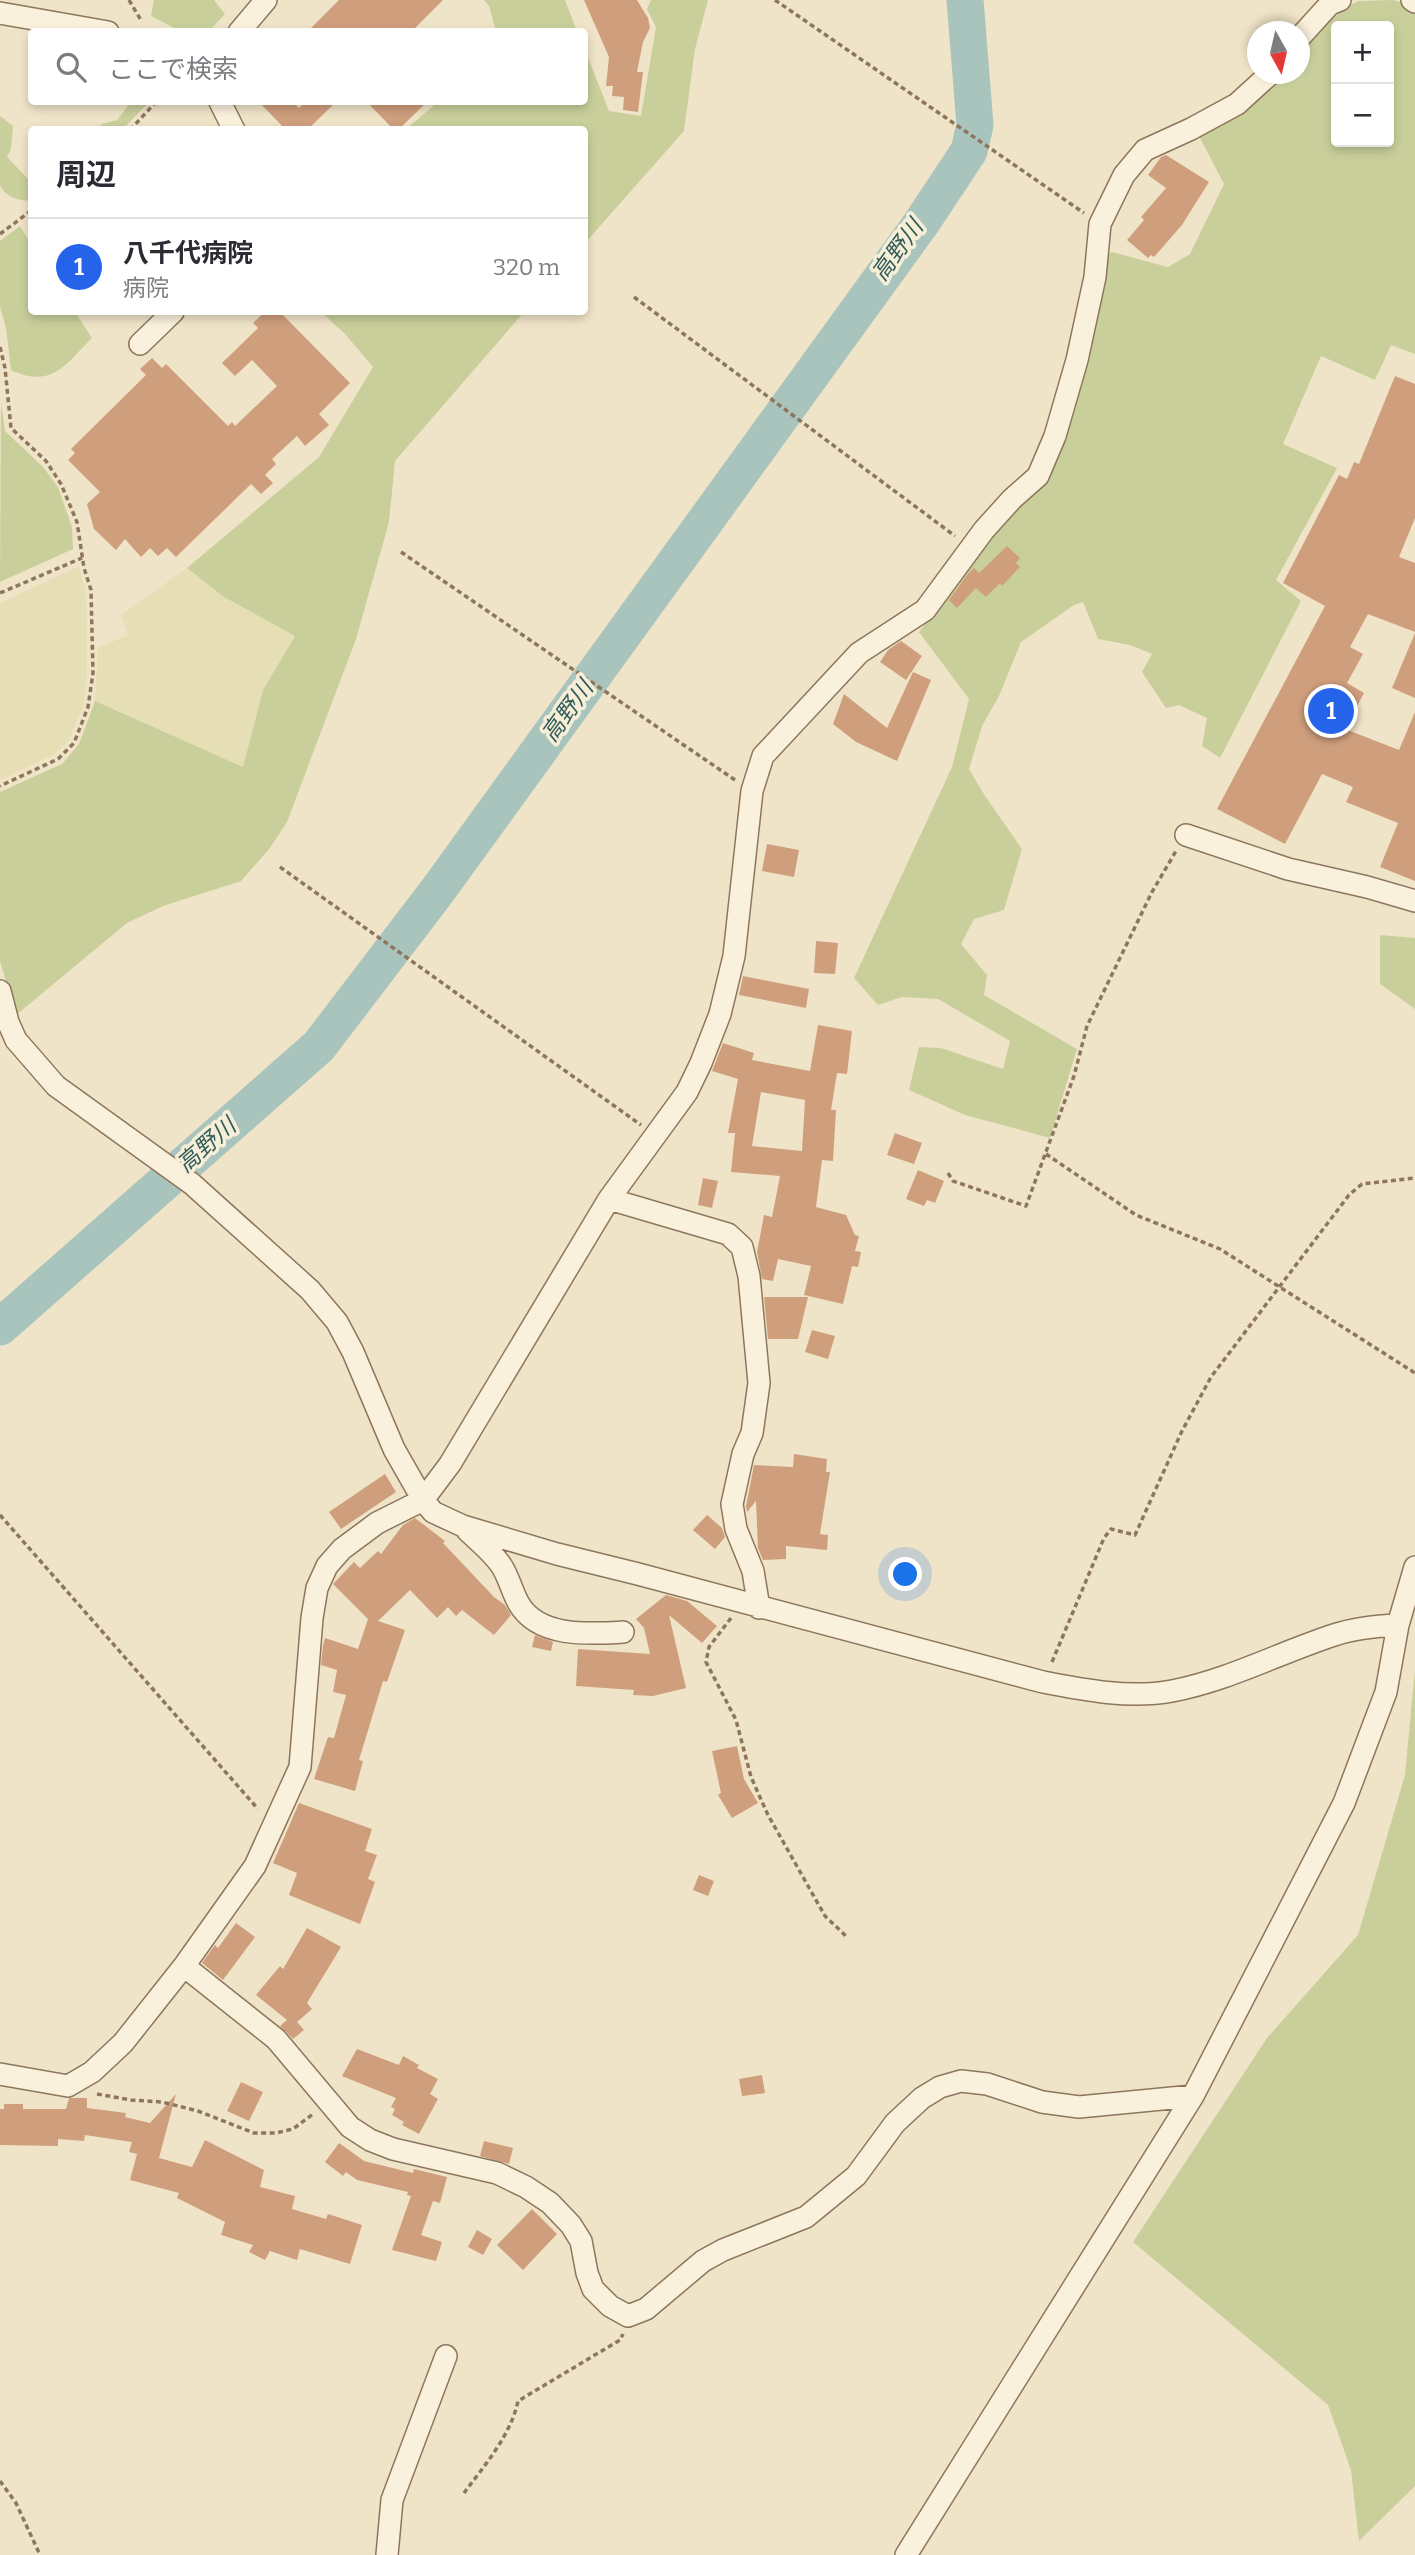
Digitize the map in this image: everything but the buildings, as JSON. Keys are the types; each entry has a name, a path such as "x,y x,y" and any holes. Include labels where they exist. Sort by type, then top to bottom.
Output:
{"street":[{"path":"242,28 266,0"},
{"path":"1310,26 1329,4 1340,0"},
{"path":"0,13 85,28"},
{"path":"0,2074 68,2086 92,2072 123,2043 184,1966 255,1866 300,1767 308,1655 317,1588 327,1566 342,1549 377,1523 424,1500 450,1464 609,1199 687,1092 720,1014 733,956 752,791 764,756 859,653 925,610 1012,499 1038,477 1055,436 1077,360 1095,277 1100,224 1124,175 1145,150 1237,104 1259,84"},
{"path":"222,105 232,126"},
{"path":"140,344 170,315"},
{"path":"1186,835 1288,869 1415,901"},
{"path":"0,991 16,1041 56,1086 192,1184 310,1290 337,1322 353,1352 394,1449 424,1500 433,1512 463,1526 557,1554 1043,1682 1102,1694 1170,1692 1246,1670 1335,1635 1366,1627 1398,1625"},
{"path":"609,1199 728,1234 743,1247 749,1276 759,1382 752,1433 743,1454 732,1504 736,1529 753,1571 751,1605"},
{"path":"463,1526 500,1564 520,1607 536,1619 556,1630 584,1635 623,1632"},
{"path":"905,2555 1193,2096 1344,1803 1386,1692 1398,1625 1415,1567"},
{"path":"184,1966 276,2039 350,2127 370,2140 420,2156 498,2173 550,2203 571,2225 581,2241 593,2289 610,2306 628,2316 646,2309 703,2261 723,2250 806,2217 856,2176 895,2123 922,2098 940,2087 961,2081 987,2084 1042,2102 1079,2107 1193,2096"},
{"path":"387,2555 392,2500 446,2356"}],"path":[{"path":"129,0 142,22"},
{"path":"775,0 1100,224"},
{"path":"134,126 153,105"},
{"path":"0,234 28,213"},
{"path":"634,297 971,548"},
{"path":"0,346 11,428 46,461 61,484 77,522 82,558 91,590 93,673 88,707 74,743 58,759 0,786"},
{"path":"401,552 752,791"},
{"path":"0,593 82,558"},
{"path":"948,1173 953,1181 1026,1206 1074,1076 1087,1026 1152,892 1186,835"},
{"path":"280,867 656,1136"},
{"path":"1046,1154 1136,1215 1220,1248 1415,1373"},
{"path":"1043,1682 1104,1538 1111,1529 1135,1535 1182,1431 1211,1377 1355,1189 1362,1184 1415,1178"},
{"path":"0,1515 273,1826"},
{"path":"751,1605 709,1647 706,1662 736,1720 751,1777 768,1815 825,1916 848,1938"},
{"path":"68,2086 101,2095 162,2102 198,2111 254,2133 276,2133 293,2129 329,2103"},
{"path":"464,2493 509,2425 518,2401 620,2340 628,2326 628,2316"},
{"path":"0,2481 16,2503 40,2555"}],"shaded area":[{"path":"79,566 86,593 87,672 83,708 68,741 55,754 0,780 0,603"},
{"path":"187,568 224,597 295,635 263,690 243,767 95,701 98,648 128,635 121,615"}],"green space":[{"path":"154,0 214,0 225,14 212,28 174,28 151,16"},
{"path":"484,0 565,0 576,28 495,28 489,6"},
{"path":"651,0 708,0 695,49 684,131 588,240 588,126 410,126 434,105 588,105 588,58 609,111 641,116 656,27 647,9"},
{"path":"1393,0 1415,9 1415,354 1391,345 1375,380 1321,356 1283,444 1337,468 1276,580 1301,601 1220,758 1202,746 1207,718 1179,705 1166,708 1142,672 1152,654 1130,645 1098,639 1083,602 1074,605 1021,642 999,696 982,726 969,769 1022,849 1004,910 974,919 961,944 987,975 984,995 1077,1049 1050,1138 965,1115 909,1090 919,1047 941,1048 1003,1069 1010,1041 938,999 902,997 878,1005 854,978 952,767 969,699 919,632 1006,518 1043,480 1103,256 1112,252 1168,267 1190,254 1224,184 1199,136 1237,112 1269,84 1310,84 1310,36 1318,24 1334,12 1359,1"},
{"path":"129,105 146,105 126,126 100,126 117,120"},
{"path":"0,116 13,126 11,149 7,157 28,179 28,201 9,196 0,185"},
{"path":"20,226 28,239 28,315 77,315 92,338 65,365 48,375 37,377 11,370 6,328 0,307 0,241"},
{"path":"324,315 521,315 395,461 389,522 356,639 287,822 270,848 241,881 163,906 127,923 16,1015 0,961 0,792 62,764 79,744 95,701 243,767 263,690 295,636 224,597 187,568 319,457 373,367 345,334"},
{"path":"1,403 5,431 43,467 58,487 72,527 73,549 0,582"},
{"path":"1380,935 1415,938 1415,1009 1380,984"},
{"path":"1415,1669 1415,2486 1359,2541 1351,2470 1328,2405 1133,2242 1267,2038 1358,1935 1405,1775"}],"waterway":[{"name":"高野川","path":"0,1327 319,1046 438,890 922,222 969,151 975,125 965,0"}],"place":[{"name":"八千代病院","path":"1331,711"}]}
